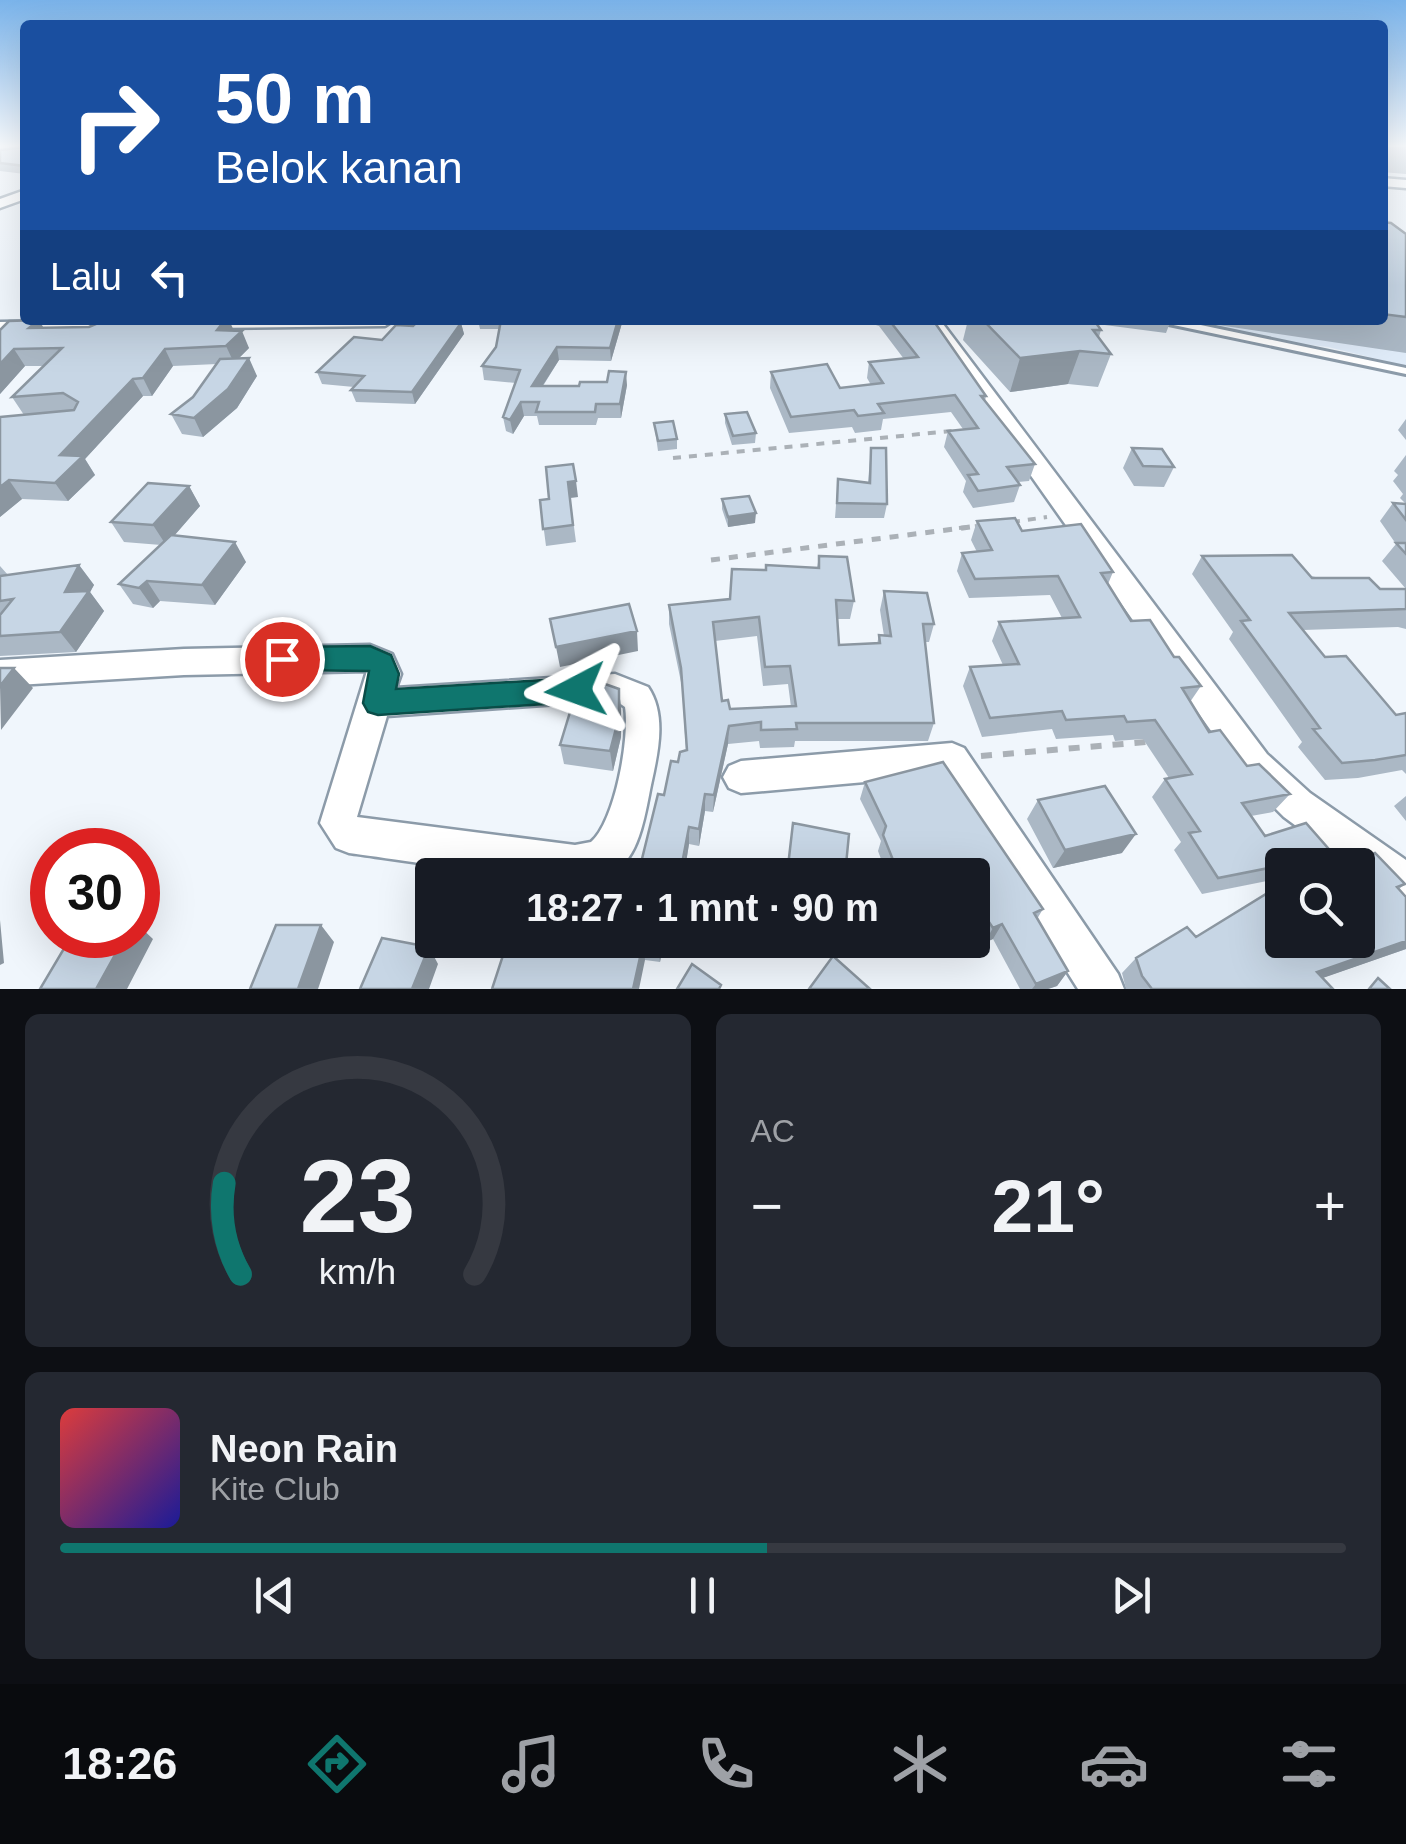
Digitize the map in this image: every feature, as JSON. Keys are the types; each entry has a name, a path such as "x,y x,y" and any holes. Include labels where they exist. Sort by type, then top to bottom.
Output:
{"street":[{"path":"11,328 108,325"},
{"path":"934,325 1255,766 1297,805 1406,883"},
{"path":"0,673 370,658 381,663 385,674 341,805 338,822 349,835 575,864 610,852 621,836 643,729 642,706 632,692 615,687 378,703"},
{"path":"740,777 952,759 1103,989"}],"lane":[{"path":"1188,325 1406,371"}],"path":[{"path":"673,458 952,431"},
{"path":"712,560 1072,514"},
{"path":"952,759 1150,741"}],"shaded area":[{"path":"1406,282 1406,366 1328,347 1227,335 1183,325 1388,325 1388,310"}],"building":[{"path":"1388,223 1406,234 1406,317 1388,315"},
{"path":"9,321 33,325 29,328 221,325 217,330 242,331 226,346 165,349 143,378 133,379 60,455 83,456 55,483 9,480 0,487 0,417 74,410 78,402 63,393 12,397 62,348 14,349 0,364 0,330"},
{"path":"396,325 460,325 412,392 351,390 364,376 317,372 354,337 382,340"},
{"path":"500,325 617,325 610,348 557,347 532,386 607,382 609,371 626,372 620,404 596,404 595,412 536,412 539,402 521,402 510,420 503,417 520,370 482,366 496,347"},
{"path":"893,325 936,325 986,396 981,396 1035,464 1007,467 1020,485 978,491 968,475 978,474 948,431 978,428 955,395 878,404 884,413 858,416 854,410 791,417 771,372 827,364 840,388 883,383 869,362 918,357"},
{"path":"988,325 1098,325 1101,330 1093,330 1111,354 1080,351 1020,358"},
{"path":"249,358 228,389 194,418 171,414 193,397 220,359"},
{"path":"747,412 756,433 733,436 725,414"},
{"path":"673,421 677,439 658,441 654,423"},
{"path":"871,448 886,448 887,504 837,503 838,479 870,483"},
{"path":"1132,448 1162,449 1174,467 1143,466"},
{"path":"573,464 576,481 568,482 573,525 543,529 540,500 549,499 546,467"},
{"path":"148,483 189,486 153,525 111,522"},
{"path":"749,496 756,513 728,517 722,499"},
{"path":"1393,503 1406,504 1406,520"},
{"path":"1015,518 1022,531 1081,524 1113,572 1101,573 1131,621 1150,620 1174,657 1179,657 1201,686 1182,688 1209,732 1220,730 1247,766 1259,764 1290,794 1242,803 1265,836 1306,823 1328,848 1265,848 1265,869 1218,878 1189,833 1200,831 1165,779 1192,774 1155,720 1127,722 1124,716 1066,720 1062,711 990,718 970,667 1019,664 999,622 1080,617 1058,576 975,579 962,553 992,550 977,521"},
{"path":"171,535 235,542 202,585 147,581 139,588 119,584"},
{"path":"1292,555 1312,578 1369,578 1380,589 1406,589 1406,609 1289,613 1325,657 1346,656 1396,715 1406,713 1406,755 1342,763 1313,729 1320,728 1241,621 1250,620 1202,556"},
{"path":"819,556 847,557 854,601 836,600 839,645 880,643 879,635 891,636 884,591 927,593 934,624 923,624 934,723 796,723 797,729 761,730 761,722 729,726 714,795 705,794 699,829 689,827 683,858 642,858 658,794 664,795 671,761 678,762 680,752 687,750 681,668 669,605 730,599 732,569 766,570 766,565 819,568","holes":["759,617 765,667 790,666 796,706 730,709 728,700 722,701 713,622"]},
{"path":"79,565 65,592 89,591 60,632 0,636 0,615 13,599 0,601 0,576"},
{"path":"629,604 637,631 556,647 550,619"},
{"path":"0,668 14,668 0,686"},
{"path":"605,684 619,689 619,717 610,751 560,745 578,686"},
{"path":"943,762 1043,909 1034,913 1068,971 1036,984 1002,924 993,928 990,858 892,858 883,835 886,826 865,782"},
{"path":"1105,786 1136,834 1065,850 1038,800"},
{"path":"793,823 849,834 847,858 789,858"},
{"path":"1375,853 1405,884 1397,887 1406,897 1406,941 1375,952"},
{"path":"1265,894 1265,958 1357,958 1317,972 1333,989 1152,989 1136,958 1187,927 1196,937"},
{"path":"276,925 321,925 298,989 250,989"},
{"path":"382,938 415,944 415,958 425,958 412,989 360,989"},
{"path":"58,958 113,958 96,989 40,989"},
{"path":"502,958 640,958 633,989 492,989"},
{"path":"835,958 870,989 809,989"},
{"path":"692,964 721,985 719,989 677,989"},
{"path":"1378,978 1390,989 1369,989"}],"route":[{"path":"282,659 348,656 381,663 385,674 378,703 576,690"}]}
